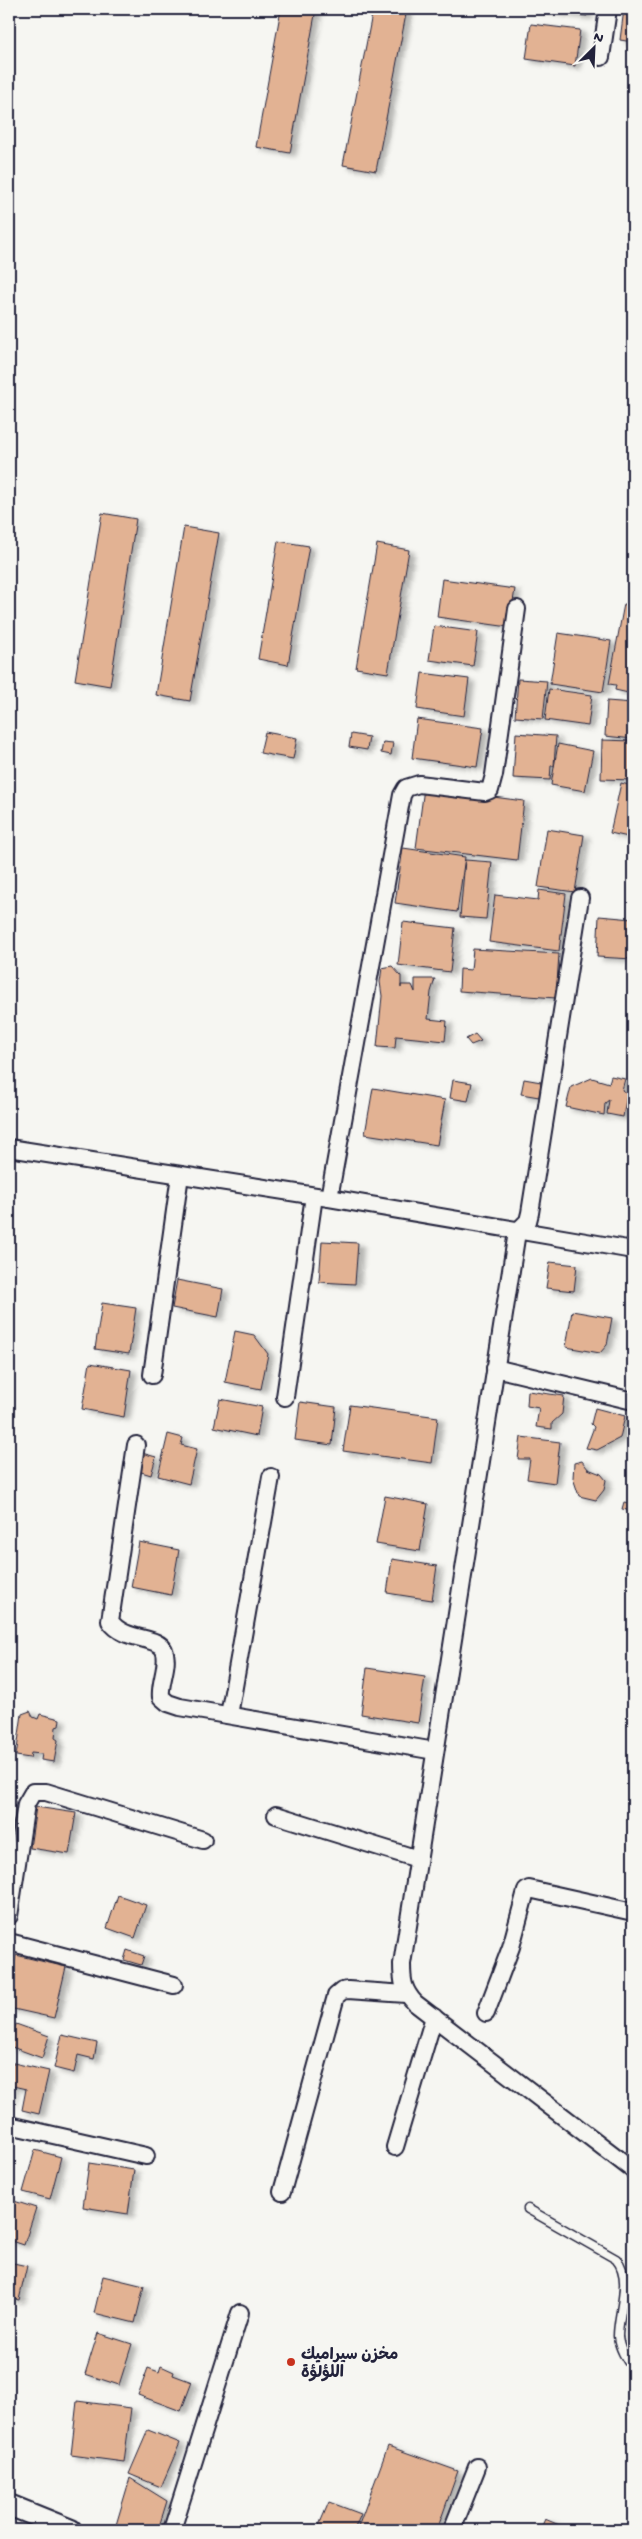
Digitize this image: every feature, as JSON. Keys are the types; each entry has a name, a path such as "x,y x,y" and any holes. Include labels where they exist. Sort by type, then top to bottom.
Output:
{"street":[{"path":"601,57 608,9"},
{"path":"285,1398 322,1197 402,795 406,788 419,784 485,792 490,790 494,775 517,609"},
{"path":"580,898 530,1213 528,1221 517,1232 418,1859 402,1964 402,1983 406,1994 434,2017 633,2170"},
{"path":"9,1148 322,1197 517,1232 633,1250"},
{"path":"152,1375 180,1175"},
{"path":"495,1368 633,1400"},
{"path":"136,1445 110,1621 115,1628 127,1635 156,1642 164,1649 165,1658 160,1689 161,1697 168,1703 435,1751"},
{"path":"229,1715 271,1477"},
{"path":"9,1916 26,1804 33,1792 46,1792 203,1840"},
{"path":"276,1815 418,1859"},
{"path":"486,2013 511,1947 526,1891 529,1889 633,1912"},
{"path":"9,1942 174,1985"},
{"path":"282,2192 336,1996 342,1991 348,1990 406,1994"},
{"path":"395,2147 434,2017"},
{"path":"9,2125 146,2156"},
{"path":"172,2530 240,2313"},
{"path":"452,2530 477,2467"},
{"path":"9,2505 71,2530"}],"lane":[{"path":"528,2209 616,2258 621,2265 623,2294 618,2338 627,2360 633,2368"}],"building":[{"path":"281,9 316,9 290,153 256,147"},
{"path":"373,9 407,9 376,171 343,165"},
{"path":"532,9 587,9 587,16"},
{"path":"624,9 633,9 633,42 620,40"},
{"path":"531,24 580,30 575,66 526,59"},
{"path":"102,513 136,519 110,686 75,680"},
{"path":"184,527 219,533 190,701 156,695"},
{"path":"278,541 309,546 288,665 258,659"},
{"path":"377,544 409,550 388,673 356,668"},
{"path":"442,579 515,589 509,627 437,617"},
{"path":"624,604 633,605 633,694 615,690 616,685 609,684"},
{"path":"434,626 478,632 473,666 429,660"},
{"path":"558,633 611,641 603,692 550,684"},
{"path":"422,673 469,679 464,716 417,709"},
{"path":"518,679 547,681 543,719 515,717"},
{"path":"549,689 592,695 588,726 545,720"},
{"path":"607,701 633,703 633,739 605,736"},
{"path":"417,719 483,728 477,767 412,758"},
{"path":"265,732 297,738 293,759 260,753"},
{"path":"516,733 556,736 554,766 551,766 550,780 513,778"},
{"path":"351,734 369,737 367,750 349,747"},
{"path":"602,740 633,741 633,780 601,779"},
{"path":"383,742 393,743 391,755 381,753"},
{"path":"558,744 593,751 585,791 551,785"},
{"path":"621,783 633,786 633,838 610,833"},
{"path":"424,788 524,801 517,860 416,848"},
{"path":"547,829 584,835 575,892 538,887"},
{"path":"403,848 465,857 457,912 395,903"},
{"path":"465,860 492,862 486,919 460,917"},
{"path":"539,890 566,894 559,951 489,942 495,895 538,900"},
{"path":"599,916 633,919 633,959 597,957"},
{"path":"403,922 455,928 450,972 398,965"},
{"path":"473,949 559,954 556,998 459,991 460,969 471,970"},
{"path":"392,966 401,976 401,985 412,985 415,992 415,979 435,979 431,992 428,1019 447,1021 445,1041 396,1036 395,1048 377,1047 382,996 380,982 382,968"},
{"path":"475,1034 481,1041 471,1045 466,1039"},
{"path":"611,1076 625,1079 622,1090 627,1094 623,1117 607,1114 609,1100 605,1103 604,1115 566,1107 571,1087 592,1078 609,1083"},
{"path":"524,1079 541,1082 539,1097 521,1094"},
{"path":"453,1080 472,1083 468,1101 450,1098"},
{"path":"373,1088 445,1100 437,1145 365,1134"},
{"path":"633,1088 633,1106 629,1105"},
{"path":"322,1241 358,1243 355,1284 319,1282"},
{"path":"550,1262 577,1265 574,1291 546,1288"},
{"path":"177,1280 223,1289 218,1317 172,1308"},
{"path":"102,1303 136,1308 129,1354 95,1349"},
{"path":"572,1311 612,1318 607,1345 600,1353 566,1347"},
{"path":"235,1331 254,1335 268,1354 261,1389 225,1382"},
{"path":"90,1363 131,1370 124,1417 82,1409"},
{"path":"528,1391 564,1396 562,1414 552,1423 552,1429 536,1427 539,1408 527,1406"},
{"path":"220,1399 262,1407 257,1436 214,1427"},
{"path":"300,1402 336,1407 332,1445 295,1440"},
{"path":"350,1405 438,1417 432,1463 343,1451"},
{"path":"595,1408 625,1416 620,1438 597,1450 586,1448 594,1427 591,1424"},
{"path":"168,1434 183,1438 181,1445 197,1449 189,1484 158,1476"},
{"path":"521,1437 560,1442 555,1483 527,1479 530,1459 518,1459"},
{"path":"142,1453 156,1457 151,1475 138,1471"},
{"path":"582,1461 588,1469 601,1474 606,1480 604,1490 596,1500 579,1496 573,1478 574,1463"},
{"path":"385,1496 428,1504 420,1551 376,1544"},
{"path":"624,1502 633,1504 633,1511 622,1509"},
{"path":"139,1542 179,1550 171,1595 131,1587"},
{"path":"392,1559 437,1566 432,1600 387,1593"},
{"path":"367,1668 425,1677 418,1723 361,1714"},
{"path":"30,1711 33,1717 38,1719 40,1714 60,1719 59,1726 56,1727 55,1738 58,1740 54,1762 41,1760 42,1754 31,1753 30,1758 16,1756 22,1714"},
{"path":"36,1807 76,1813 69,1854 30,1848"},
{"path":"118,1895 146,1905 135,1938 107,1928"},
{"path":"127,1950 144,1956 141,1965 124,1960"},
{"path":"16,1955 66,1967 54,2018 9,2008 9,1989"},
{"path":"16,2024 49,2036 42,2058 9,2046"},
{"path":"62,2035 97,2043 94,2059 78,2055 74,2073 54,2068"},
{"path":"9,2062 49,2071 39,2114 22,2110 26,2089 13,2086 9,2103"},
{"path":"35,2150 61,2157 50,2199 23,2192"},
{"path":"89,2163 134,2170 128,2214 83,2207"},
{"path":"14,2201 36,2208 24,2245 9,2240 9,2211 11,2212"},
{"path":"9,2262 27,2266 19,2300 9,2298"},
{"path":"103,2276 144,2286 135,2323 94,2313"},
{"path":"98,2333 132,2344 119,2385 85,2374"},
{"path":"161,2366 174,2372 173,2375 192,2382 181,2411 138,2395 148,2368 159,2372"},
{"path":"77,2401 131,2408 124,2462 71,2455"},
{"path":"148,2430 180,2443 161,2487 129,2474"},
{"path":"388,2446 458,2471 437,2530 357,2530"},
{"path":"130,2478 167,2501 158,2530 133,2530 116,2525"},
{"path":"329,2502 361,2514 354,2530 317,2530"},
{"path":"545,2519 571,2530 540,2530"}],"place":[{"name":"مخزن سيراميك اللؤلؤة","path":"291,2362"}]}
